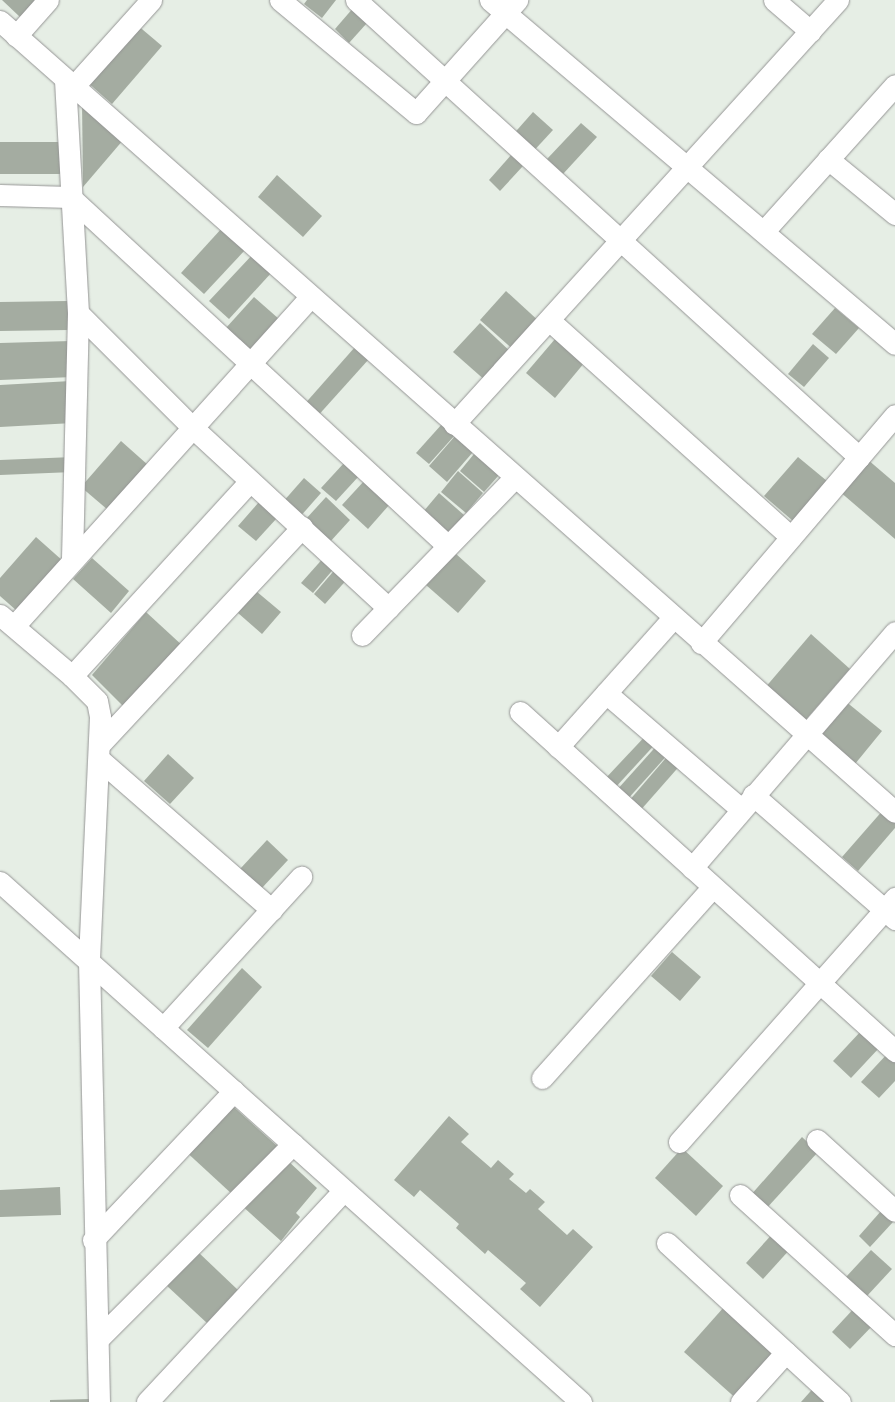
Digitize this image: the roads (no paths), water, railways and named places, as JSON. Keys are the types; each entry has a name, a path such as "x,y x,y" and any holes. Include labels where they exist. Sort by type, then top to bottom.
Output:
{"street":[{"path":"16,36 48,0"},
{"path":"72,560 78,313 70,197 69,83 151,0"},
{"path":"280,0 416,113 444,84 504,5 689,168 895,344"},
{"path":"356,0 444,84 858,457"},
{"path":"774,0 810,31"},
{"path":"454,424 689,168 838,0"},
{"path":"0,21 672,619 895,812"},
{"path":"764,231 895,85"},
{"path":"828,159 895,214"},
{"path":"0,195 70,197 251,362 448,546"},
{"path":"99,1402 100,1338 93,1240 89,961 100,753 100,717 97,701 72,676 7,621 72,560 310,297"},
{"path":"78,313 192,427 388,608"},
{"path":"549,320 791,537"},
{"path":"701,643 895,415"},
{"path":"362,635 514,478"},
{"path":"72,676 250,481"},
{"path":"100,753 302,527"},
{"path":"558,747 672,619"},
{"path":"692,868 805,734 895,632"},
{"path":"606,693 747,802 892,909 679,1142"},
{"path":"520,712 895,1050"},
{"path":"100,753 272,910"},
{"path":"163,1028 302,877"},
{"path":"0,882 581,1402"},
{"path":"542,1078 713,887"},
{"path":"93,1240 234,1091"},
{"path":"817,1140 895,1211"},
{"path":"100,1338 293,1144"},
{"path":"147,1402 344,1190"},
{"path":"740,1195 895,1335"},
{"path":"668,1243 840,1402"},
{"path":"741,1402 786,1352"}]}
